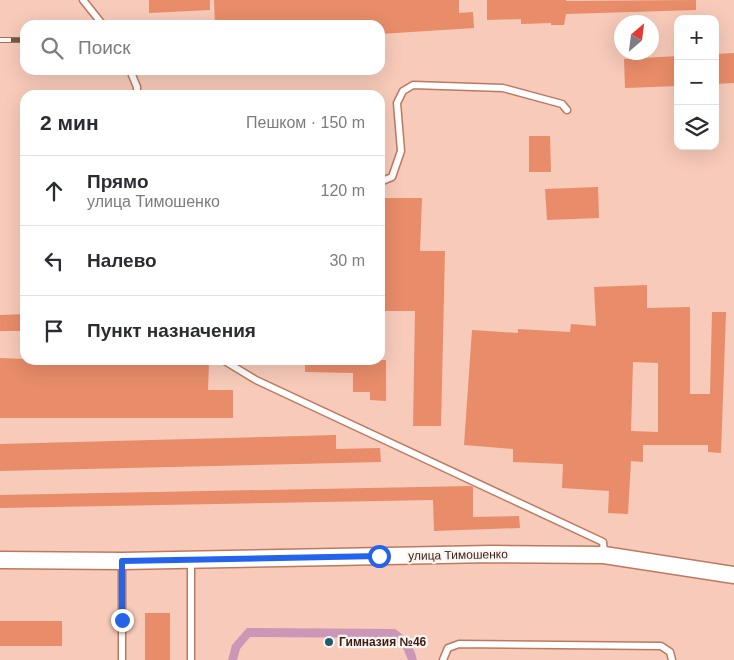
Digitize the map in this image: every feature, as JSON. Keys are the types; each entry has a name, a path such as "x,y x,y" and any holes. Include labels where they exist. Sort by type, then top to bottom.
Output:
{"street":[{"name":"улица Тимошенко","path":"0,560 122,561 492,554 604,555 734,575"}],"lane":[{"path":"83,0 99,20"},
{"path":"132,75 137,90"},
{"path":"385,180 392,177 401,151 396,103 403,91 414,85 503,88 562,104 567,110"},
{"path":"231,365 256,380 603,542 604,555"},
{"path":"191,559 191,660"},
{"path":"122,561 122,660"},
{"path":"443,660 448,648 459,644 661,646 670,652 672,660"}],"shaded area":[{"path":"247,628 395,629 409,642 417,660 408,660 403,648 392,638 250,637 240,649 237,660 228,660 232,645"}],"building":[{"path":"149,0 210,0 210,10 149,13"},
{"path":"214,0 459,0 459,13 473,12 474,28 385,34 385,20 215,20"},
{"path":"487,0 696,0 696,10 566,14 564,25 551,25 551,23 521,24 521,19 487,20"},
{"path":"734,53 734,83 719,84 719,54"},
{"path":"674,56 674,86 625,88 624,60 659,60 659,57"},
{"path":"529,136 550,136 551,172 529,172"},
{"path":"598,187 599,218 547,220 545,189"},
{"path":"385,198 422,198 420,251 445,251 441,426 413,426 415,311 385,311"},
{"path":"647,285 647,308 690,307 690,394 710,394 712,312 726,312 721,453 708,452 708,445 643,445 643,462 631,461 628,514 608,513 609,491 562,488 563,464 513,462 513,449 464,445 472,330 518,333 518,329 570,332 571,324 596,326 594,287","holes":["633,362 658,363 658,432 631,431"]},
{"path":"20,314 20,331 0,331 0,315"},
{"path":"0,358 20,359 20,365 209,365 208,390 233,390 233,418 0,418"},
{"path":"386,360 386,401 370,400 370,392 353,392 353,373 305,372 305,365 385,365"},
{"path":"336,435 336,449 380,448 381,462 0,471 0,444"},
{"path":"473,487 473,517 519,516 520,528 434,531 433,500 0,508 0,495"},
{"path":"145,613 170,613 170,660 145,660"},
{"path":"0,621 62,621 62,646 0,646"}],"railway":[{"path":"0,40 20,40"}],"place":[{"name":"Гимназия №46","path":"329,642"}],"route":[{"path":"122,620 122,561 379,556"}]}
